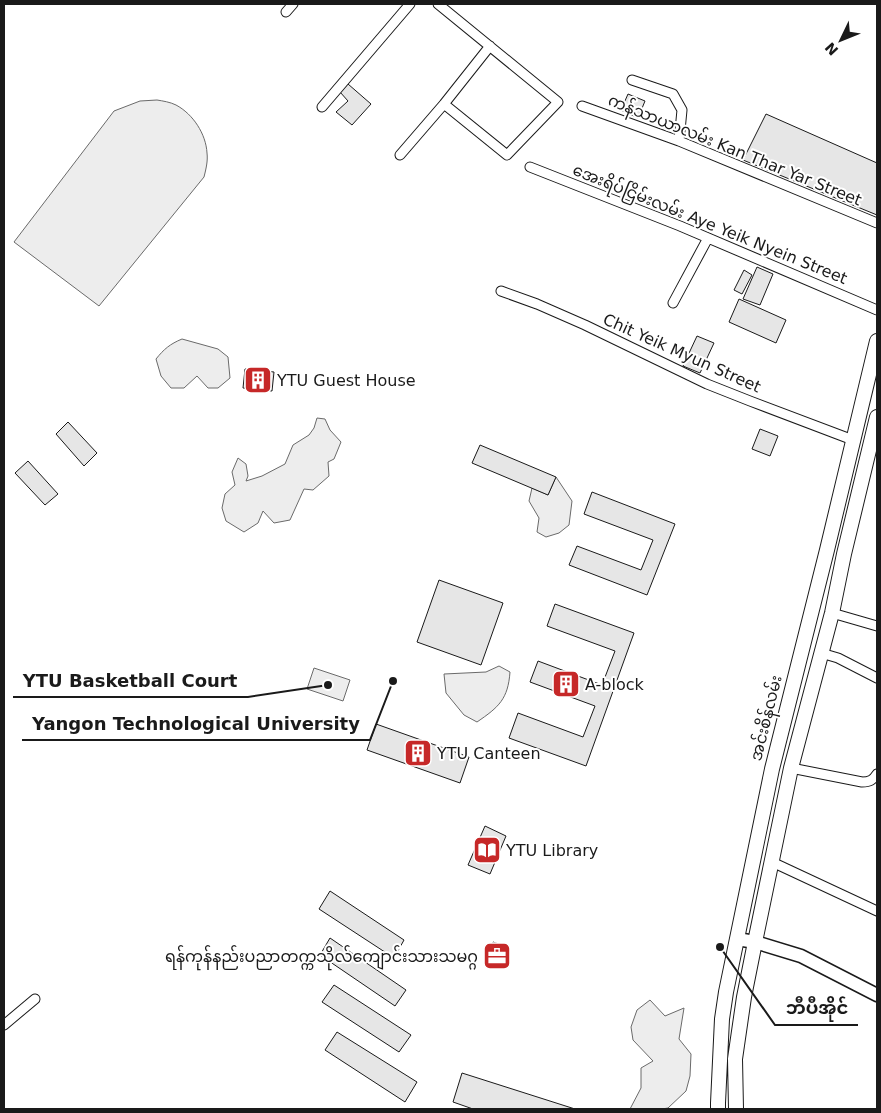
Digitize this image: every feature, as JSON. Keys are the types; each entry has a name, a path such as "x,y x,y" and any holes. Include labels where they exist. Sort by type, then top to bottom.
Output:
{"main road":[{"name":"အင်းစိန်လမ်း","path":"718,1109 722,1019 726,992 772,768 877,341"},
{"path":"737,1109 735,1059 744,997 755,942 791,768 874,442 877,417"},
{"path":"737,939 755,942 801,956 877,995"}],"street":[{"path":"286,12 293,4"},
{"path":"322,107 410,4"},
{"path":"438,4 558,102 507,155 444,104"},
{"path":"400,155 490,46"},
{"path":"632,80 673,94 682,110 679,142"},
{"name":"ကန်သာယာလမ်း Kan Thar Yar Street","path":"582,106 679,142 877,222"},
{"name":"အေးရိပ်ငြိမ်းလမ်း Aye Yeik Nyein Street","path":"530,167 708,238 877,310"},
{"path":"673,303 708,238"},
{"name":"Chit Yeik Myun Street","path":"501,290 577,322 707,384 853,440"},
{"path":"832,613 877,626"},
{"path":"821,653 838,658 877,678"},
{"path":"791,768 862,782 873,780 877,774"},
{"path":"772,862 877,910"},
{"path":"4,1025 35,999"}],"shaded area":[{"path":"157,100 176,105 198,125 207,153 204,177 99,306 14,242 114,111 140,101"},
{"path":"182,339 218,349 228,357 230,378 218,388 208,388 197,376 184,388 171,388 161,376 156,359 168,347"},
{"path":"317,418 325,419 330,430 341,442 334,459 328,462 329,476 313,490 304,489 290,520 274,523 263,511 258,523 244,532 226,521 222,508 225,494 235,485 232,472 238,458 246,464 248,476 246,481 262,476 285,464 293,445 309,435 314,428"},
{"path":"556,477 572,501 569,525 559,533 546,537 537,532 539,518 529,501 532,488 548,495"},
{"path":"499,666 510,672 507,689 501,702 477,722 464,715 446,693 444,674 486,672"},
{"path":"314,668 350,680 343,701 307,689"},
{"path":"650,1000 665,1016 684,1008 679,1039 691,1054 690,1076 686,1091 668,1108 630,1109 641,1088 641,1068 653,1061 633,1040 631,1027 637,1010"}],"building":[{"path":"348,84 371,104 352,125 336,112 348,101 340,92"},
{"path":"628,94 645,101 638,118 621,110"},
{"path":"766,114 877,163 877,215 743,160"},
{"path":"757,267 773,274 760,305 743,299"},
{"path":"744,270 752,275 742,294 734,290"},
{"path":"739,299 786,320 776,343 729,322"},
{"path":"697,336 714,343 700,373 683,366"},
{"name":"YTU Guest House","path":"245,369 274,372 272,391 243,388"},
{"path":"68,422 97,453 84,466 56,434"},
{"path":"760,429 778,436 770,456 752,449"},
{"path":"480,445 556,477 548,495 472,463"},
{"path":"28,461 58,494 45,505 15,473"},
{"path":"592,492 675,524 647,595 569,565 577,546 641,570 653,540 584,514"},
{"path":"439,580 503,603 481,665 417,642"},
{"name":"A-block","path":"555,604 634,633 586,766 509,738 518,713 583,737 595,706 530,682 538,661 602,685 615,651 547,626"},
{"name":"YTU Canteen","path":"376,724 469,757 460,783 367,750"},
{"name":"YTU Library","path":"485,826 506,836 490,874 468,865"},
{"path":"330,891 404,940 394,958 319,909"},
{"path":"330,938 406,990 395,1006 320,955"},
{"path":"493,942 508,947 502,966 488,962"},
{"path":"334,985 411,1035 399,1052 322,1002"},
{"path":"337,1032 417,1082 405,1102 325,1050"},
{"path":"462,1073 575,1109 473,1109 453,1102"}],"place":[{"name":"YTU Guest House","path":"258,380"},
{"name":"Yangon Technological University","path":"393,681"},
{"name":"A-block","path":"566,684"},
{"name":"YTU Basketball Court","path":"328,685"},
{"name":"YTU Canteen","path":"418,753"},
{"name":"YTU Library","path":"487,850"},
{"name":"ဘီပီအိုင်","path":"720,947"},
{"name":"ရန်ကုန်နည်းပညာတက္ကသိုလ်ကျောင်းသားသမဂ္ဂ","path":"497,956"}]}
